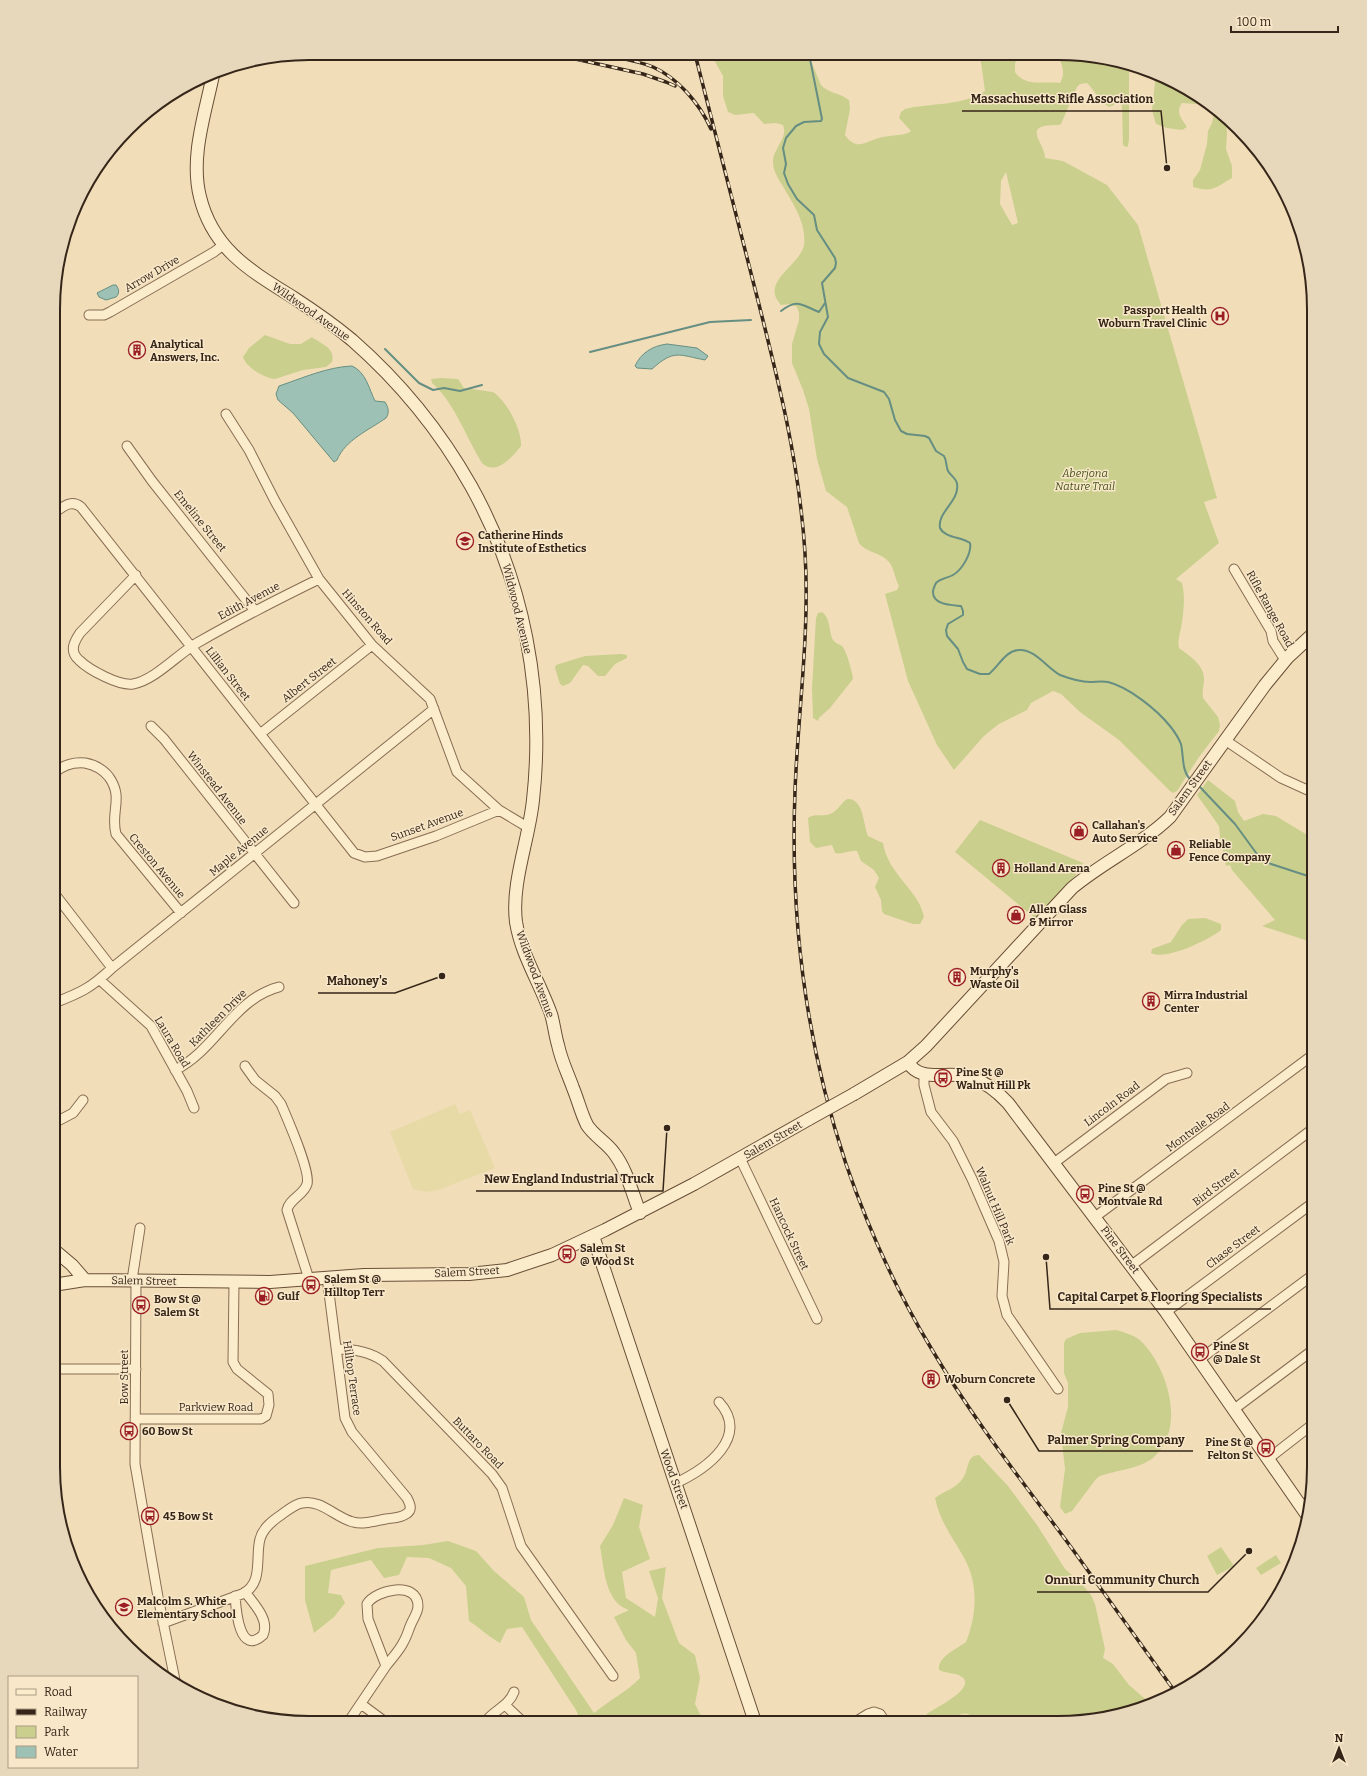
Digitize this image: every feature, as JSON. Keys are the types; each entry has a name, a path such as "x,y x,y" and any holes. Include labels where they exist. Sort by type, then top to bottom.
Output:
{"street":[{"name":"Wildwood Avenue","path":"212,80 199,146 197,175 200,196 205,213 223,245 245,267 331,323 382,368 410,398 440,436 476,495 495,536 512,581 525,629 530,657 535,698 537,739 535,784 529,828 516,895 516,914 519,935 551,1014 559,1051 587,1123 592,1131 610,1148 617,1158 640,1213"},
{"name":"Arrow Drive","path":"89,315 104,315 110,312 214,252 223,245"},
{"name":"Hinston Road","path":"226,414 249,450 275,501 319,579 372,645 426,694 434,709 457,772 498,810 529,828"},
{"name":"Emeline Street","path":"127,446 152,481 255,611"},
{"name":"Lillian Street","path":"60,509 68,504 75,504 81,507 136,575 352,852 363,856"},
{"name":"Rifle Range Road","path":"1234,569 1271,631 1273,641 1285,660"},
{"name":"Edith Avenue","path":"136,575 77,638 73,647 76,657 85,665 117,682 134,684 150,677 191,647 255,611 319,579"},
{"name":"Salem Street","path":"60,1284 85,1280 270,1282 401,1273 469,1274 500,1271 539,1260 640,1213 854,1094 908,1062 944,1030 1063,897 1085,878 1164,822 1175,811 1225,740 1285,660 1307,640"},
{"name":"Albert Street","path":"260,734 372,645"},
{"name":"Maple Avenue","path":"60,1001 86,990 100,980 112,968 434,709"},
{"name":"Winstead Avenue","path":"151,726 164,739 294,903"},
{"path":"1225,740 1281,778 1307,790"},
{"name":"Creston Avenue","path":"60,769 64,766 78,763 92,765 105,772 116,790 117,800 114,825 117,835 181,913"},
{"name":"Sunset Avenue","path":"363,856 377,856 412,845 498,810"},
{"path":"60,901 112,968"},
{"name":"Laura Road","path":"100,980 149,1024 189,1096 194,1108"},
{"name":"Kathleen Drive","path":"175,1070 192,1060 251,1000 264,991 279,987"},
{"name":"Montvale Road","path":"1095,1217 1307,1059"},
{"path":"908,1062 911,1068 924,1075"},
{"path":"245,1066 255,1080 275,1096 281,1104 308,1173 307,1186 289,1204 287,1210 309,1279"},
{"name":"Lincoln Road","path":"1054,1163 1166,1079 1188,1073"},
{"name":"Pine Street","path":"924,1075 963,1075 976,1079 989,1085 1008,1103 1132,1265 1233,1410 1304,1505"},
{"name":"Walnut Hill Park","path":"924,1075 924,1085 931,1112 953,1141 972,1179 999,1241 1004,1262 1003,1299 1008,1317 1058,1389"},
{"path":"60,1120 75,1111 83,1100"},
{"name":"Bird Street","path":"1132,1265 1307,1133"},
{"name":"Hancock Street","path":"740,1158 817,1319"},
{"name":"Chase Street","path":"1166,1312 1307,1207"},
{"name":"Bow Street","path":"140,1228 134,1281 136,1468 163,1623 174,1676"},
{"name":"Wood Street","path":"593,1236 753,1716"},
{"path":"60,1255 72,1265 85,1280"},
{"name":"Hilltop Terrace","path":"245,1592 250,1589 256,1576 260,1542 264,1531 274,1520 297,1504 306,1502 314,1503 345,1519 357,1523 374,1522 402,1516 407,1513 410,1508 410,1502 398,1486 347,1424 343,1408 327,1277"},
{"path":"1199,1360 1307,1279"},
{"name":"Parkview Road","path":"135,1419 247,1420 261,1419 266,1416 269,1405 268,1394 237,1369 233,1362 234,1282"},
{"name":"Buttaro Road","path":"337,1349 368,1353 383,1361 492,1474 502,1488 517,1537 525,1553 613,1676"},
{"path":"1233,1410 1307,1355"},
{"path":"60,1369 136,1369"},
{"path":"676,1483 689,1477 717,1455 726,1443 729,1435 730,1420 727,1412 719,1402"},
{"path":"1268,1458 1307,1429"},
{"path":"352,1716 404,1642 418,1610 418,1603 415,1596 407,1590 400,1589 382,1594 372,1598 366,1605 368,1619 386,1666"},
{"path":"163,1623 245,1592 256,1607 265,1624 263,1635 256,1640 248,1639 241,1632 238,1623 235,1596"},
{"path":"490,1716 505,1705 514,1692"},
{"path":"360,1704 377,1716"},
{"path":"505,1705 517,1716"},
{"path":"865,1716 876,1712 882,1716"}],"shaded area":[{"path":"455,1104 460,1114 470,1110 495,1168 438,1190 426,1192 413,1189 390,1132"}],"green space":[{"name":"Aberjona Nature Trail","path":"714,60 811,60 821,85 827,90 849,100 850,109 845,135 854,143 862,144 874,139 905,134 911,131 899,118 901,112 905,109 957,102 977,96 985,91 981,60 1017,60 1015,63 1015,72 1019,77 1029,82 1060,83 1063,77 1060,60 1090,62 1129,70 1128,146 1126,147 1123,145 1122,107 1119,96 1114,105 1109,107 1087,83 1080,84 1077,87 1061,124 1040,127 1037,131 1037,135 1045,158 1063,161 1107,185 1138,225 1217,498 1204,502 1219,543 1176,579 1182,583 1184,597 1183,617 1178,641 1179,648 1202,669 1204,679 1203,698 1218,717 1220,725 1219,731 1199,757 1177,791 1173,793 1170,791 1119,740 1080,712 1061,694 1053,691 1031,703 1027,710 999,724 990,731 954,770 937,745 908,681 885,594 897,590 899,586 892,567 882,556 866,549 859,543 847,507 826,491 817,459 809,409 792,363 792,344 799,320 799,313 797,307 791,304 781,305 776,297 775,289 783,274 801,253 804,245 804,236 801,220 777,176 773,165 773,158 784,134 783,125 776,123 764,124 754,113 735,115 728,112 723,96 723,76","holes":["1006,172 1018,223 1012,225 1000,204 1001,181"]},
{"path":"1155,80 1182,93 1199,104 1182,103 1180,106 1179,112 1181,118 1187,127 1182,130 1167,128 1156,124 1152,110"},
{"path":"1214,115 1226,126 1226,149 1232,166 1232,178 1214,188 1200,189 1193,187 1193,180 1200,170 1207,144 1208,131"},
{"path":"265,335 290,344 301,344 312,337 330,350 333,357 332,362 326,367 303,370 275,379 266,377 252,369 243,357 249,348"},
{"path":"431,379 458,379 464,388 493,392 498,396 513,416 521,439 521,446 513,456 503,464 492,468 482,463 447,400 432,383"},
{"path":"822,612 827,617 833,640 844,648 851,667 853,679 818,721 813,718 812,688 816,618 818,613"},
{"path":"627,655 627,658 615,664 605,676 598,676 588,666 583,665 570,683 563,686 560,684 555,668 556,665 585,656"},
{"path":"1208,780 1235,801 1238,812 1244,821 1263,814 1276,816 1307,835 1307,941 1262,926 1275,920 1232,870 1230,865 1226,866 1226,858 1221,846 1219,826 1197,795"},
{"path":"847,799 853,800 860,807 868,836 883,843 886,854 897,874 917,899 924,917 920,924 913,924 884,914 882,911 881,900 875,887 879,878 874,870 861,861 857,851 835,853 832,845 816,848 810,842 808,818 833,813"},
{"path":"980,820 1083,863 1072,881 1036,919 955,852"},
{"path":"1205,918 1221,924 1221,930 1197,944 1176,952 1158,955 1151,953 1152,949 1171,942 1182,925 1188,919"},
{"path":"1116,1330 1137,1338 1143,1343 1152,1354 1160,1368 1170,1399 1171,1415 1169,1431 1164,1445 1154,1457 1135,1467 1100,1476 1096,1479 1072,1511 1065,1514 1060,1507 1065,1469 1061,1433 1068,1407 1068,1383 1064,1373 1064,1343 1066,1339 1080,1333"},
{"path":"979,1455 1008,1486 1037,1525 1065,1569 1080,1582 1091,1595 1095,1604 1105,1649 1103,1658 1113,1664 1129,1685 1146,1700 1122,1708 1090,1714 1058,1716 971,1716 968,1714 961,1714 958,1716 926,1716 959,1693 964,1687 965,1682 962,1677 957,1674 939,1670 939,1665 944,1657 966,1642 970,1631 974,1610 974,1588 968,1566 943,1522 935,1498 954,1487 960,1481 965,1475 970,1460"},
{"path":"624,1498 643,1505 639,1527 650,1559 622,1572 626,1598 655,1617 658,1598 649,1571 666,1567 662,1598 679,1643 695,1655 700,1678 695,1704 701,1716 578,1716 522,1627 507,1629 500,1643 469,1621 466,1586 451,1568 429,1558 407,1557 399,1575 384,1578 371,1560 331,1570 328,1593 341,1595 345,1603 334,1617 314,1633 305,1600 305,1566 378,1548 423,1545 448,1541 476,1551 494,1571 524,1597 531,1620 594,1713 629,1688 640,1678 636,1653 626,1640 614,1617 629,1610 621,1606 610,1592 607,1584 600,1546 613,1525"},
{"path":"1221,1547 1234,1566 1217,1575 1207,1556"},
{"path":"1276,1555 1281,1563 1261,1575 1256,1568"}],"water":[{"path":"116,285 119,292 116,297 106,300 99,297 97,293"},
{"path":"667,344 697,348 708,356 705,360 683,355 672,356 666,358 652,369 637,368 635,366 640,357 652,348"},
{"path":"352,366 361,372 375,401 385,402 388,408 388,414 386,418 352,441 334,462 293,413 278,400 276,394 279,386 306,376 333,368"}],"waterway":[{"path":"810,60 822,119 821,121 804,122 796,126 786,138 783,148 786,164 784,173 788,184 797,199 814,215 817,230 835,258 836,263 835,268 822,283 828,317 820,332 819,344 824,354 848,378 884,392 889,399 895,420 901,431 907,434 925,436 929,438 936,451 944,456 948,471 956,481 957,490 955,496 942,517 940,528 950,536 967,541 970,543 970,547 966,561 960,569 953,575 938,581 933,590 936,600 943,604 961,606 963,611 963,615 948,624 946,630 947,636 958,649 967,669 980,674 989,674 1002,659 1010,653 1025,650 1036,656 1060,675 1083,681 1108,682 1125,689 1150,706 1172,728 1181,744 1184,769 1192,781"},
{"path":"781,311 792,305 800,304 819,312 825,303"},
{"path":"590,352 710,322 751,320"},
{"path":"385,349 419,383 433,390 444,388 460,391 482,385"},
{"path":"1199,786 1235,824 1262,861 1307,876"}],"railway":[{"path":"580,60 643,74 675,86"},
{"path":"630,60 653,67 671,78 694,101 701,110 711,129"},
{"path":"697,60 779,385 798,484 805,553 806,613 796,761 794,838 795,886 798,933 811,1026 820,1073 832,1119 846,1164 873,1235 906,1304 931,1348 980,1423 1172,1688"}],"place":[{"name":"Massachusetts Rifle Association","path":"1167,168"},
{"name":"Passport Health Woburn Travel Clinic","path":"1220,316"},
{"name":"Analytical Answers, Inc.","path":"137,350"},
{"name":"Catherine Hinds Institute of Esthetics","path":"465,541"},
{"name":"Callahan's Auto Service","path":"1079,831"},
{"name":"Reliable Fence Company","path":"1176,850"},
{"name":"Holland Arena","path":"1001,868"},
{"name":"Allen Glass & Mirror","path":"1016,915"},
{"name":"Mahoney's","path":"442,976"},
{"name":"Murphy's Waste Oil","path":"957,977"},
{"name":"Mirra Industrial Center","path":"1151,1001"},
{"name":"Pine St @ Walnut Hill Pk","path":"943,1078"},
{"name":"New England Industrial Truck","path":"667,1128"},
{"name":"Pine St @ Montvale Rd","path":"1085,1194"},
{"name":"Salem St @ Wood St","path":"567,1254"},
{"name":"Capital Carpet & Flooring Specialists","path":"1046,1257"},
{"name":"Salem St @ Hilltop Terr","path":"311,1285"},
{"name":"Gulf","path":"264,1296"},
{"name":"Bow St @ Salem St","path":"141,1305"},
{"name":"Pine St @ Dale St","path":"1200,1352"},
{"name":"Woburn Concrete","path":"931,1379"},
{"name":"Palmer Spring Company","path":"1007,1400"},
{"name":"60 Bow St","path":"129,1431"},
{"name":"Pine St @ Felton St","path":"1266,1448"},
{"name":"45 Bow St","path":"150,1516"},
{"name":"Onnuri Community Church","path":"1249,1551"},
{"name":"Malcolm S. White Elementary School","path":"124,1607"}]}
